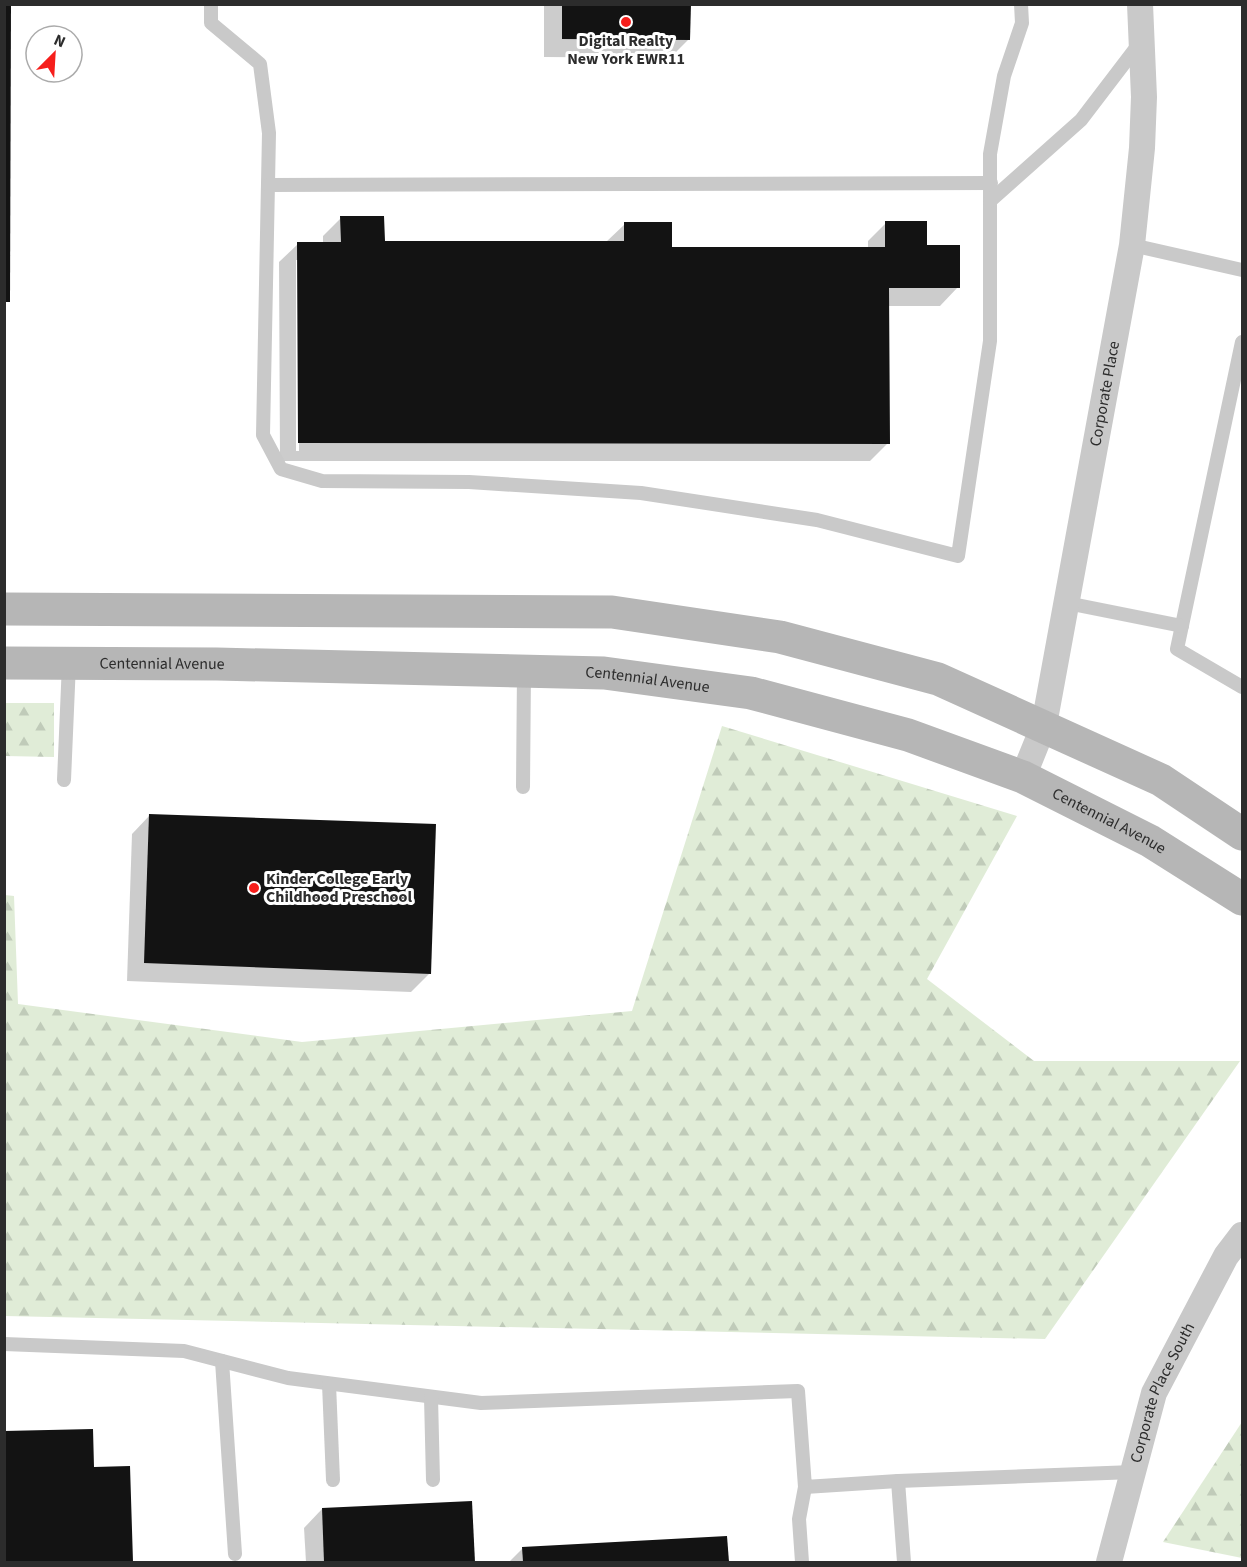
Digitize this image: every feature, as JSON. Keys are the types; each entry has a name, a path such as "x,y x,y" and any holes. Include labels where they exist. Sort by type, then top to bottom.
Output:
{"main road":[{"path":"4,609 612,612 780,637 938,679 1044,725 1161,780 1242,834"},
{"name":"Centennial Avenue","path":"4,663 217,664 603,673 751,693 909,735 1023,777 1150,841 1242,899"}],"street":[{"name":"Corporate Place","path":"1023,777 1044,725 1132,245 1142,148 1140,4"},
{"name":"Corporate Place South","path":"1109,1563 1154,1393 1226,1256 1242,1234"}],"lane":[{"path":"211,4 212,23 260,64 268,133 263,435 281,470 322,481 470,482 641,493 817,520 958,556 990,341 990,154 1002,87 1022,23 1021,4"},
{"path":"990,201 1081,120 1142,40"},
{"path":"268,184 990,183"},
{"path":"1132,245 1242,270"},
{"path":"1242,342 1177,649 1242,687"},
{"path":"1067,603 1182,626"},
{"path":"64,780 69,663"},
{"path":"523,787 524,671"},
{"path":"4,1344 183,1351 288,1378 481,1403 798,1391 805,1487 799,1519 802,1563"},
{"path":"222,1361 235,1554"},
{"path":"329,1384 333,1480"},
{"path":"431,1397 433,1480"},
{"path":"805,1487 1133,1472"},
{"path":"898,1481 903,1563"}],"green space":[{"path":"5,703 54,703 54,757 5,756"},
{"path":"722,726 1017,816 927,979 1034,1061 1240,1061 1045,1339 5,1316 5,895 14,896 18,1004 302,1042 632,1011"},
{"path":"1242,1422 1242,1558 1163,1542"}],"building":[{"path":"4,4 11,4 10,302 4,302"},
{"name":"Digital Realty New York EWR11","path":"562,4 691,4 690,40 562,39"},
{"path":"340,216 384,216 385,241 624,241 624,222 672,222 672,247 885,247 885,221 927,221 927,245 960,245 960,288 889,288 890,444 298,443 297,242 341,242"},
{"path":"149,814 436,824 431,974 144,963"},
{"path":"93,1429 94,1467 130,1466 133,1562 4,1562 4,1431"},
{"path":"472,1501 475,1562 324,1562 322,1508"},
{"path":"727,1536 729,1562 523,1562 522,1547"}],"place":[{"name":"Digital Realty New York EWR11","path":"626,22"},
{"name":"Kinder College Early Childhood Preschool","path":"254,888"}]}
